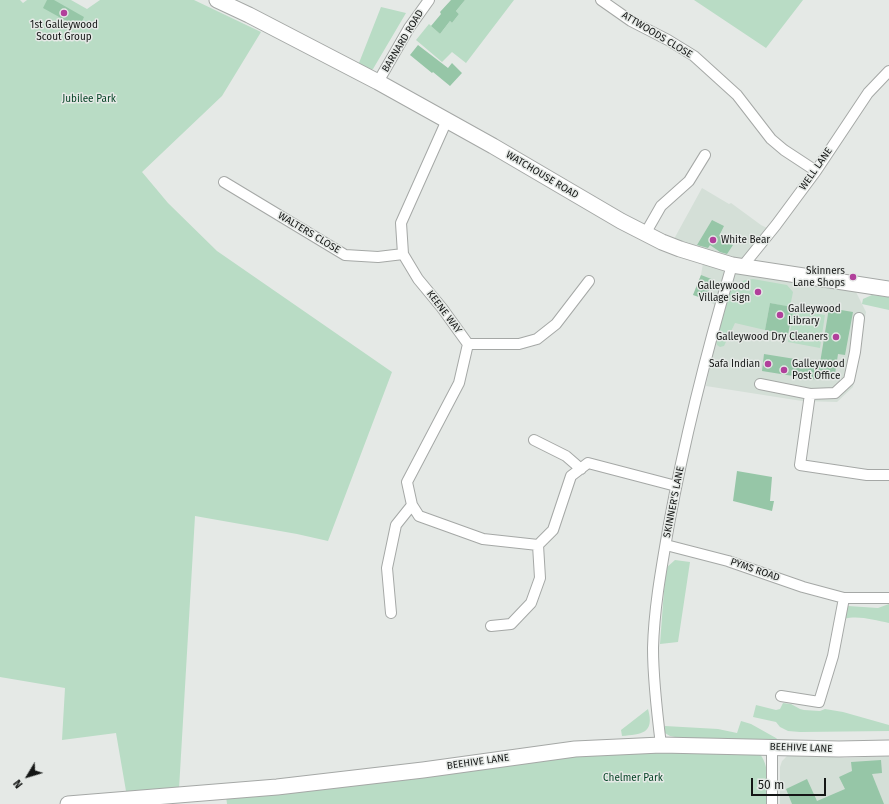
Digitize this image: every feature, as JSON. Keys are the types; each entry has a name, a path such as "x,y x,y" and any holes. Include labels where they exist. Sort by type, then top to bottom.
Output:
{"main road":[{"name":"WATCHOUSE ROAD","path":"217,0 378,82 645,234 680,249 737,266 889,289"},
{"name":"BEEHIVE LANE","path":"68,804 277,787 416,771 575,749 661,745 839,749 889,748"}],"street":[{"name":"BARNARD ROAD","path":"378,82 409,28 429,0"},
{"name":"ATTWOODS CLOSE","path":"601,0 631,21 668,40 694,56 737,95 771,139 816,171"},
{"name":"WELL LANE","path":"737,266 776,225 816,171 868,94 889,71"},
{"name":"KEENE WAY","path":"412,505 407,482 458,383 468,344 442,308 418,279 404,254 401,223 447,120"},
{"path":"645,234 661,206 689,181 705,156"},
{"name":"WALTERS CLOSE","path":"224,182 345,255 378,257 404,254"},
{"name":"SKINNER'S LANE","path":"661,745 655,700 653,648 666,545 676,486 707,350 737,266"},
{"path":"468,344 518,344 537,339 556,324 589,282"},
{"path":"760,384 810,394 835,393 849,380 855,352 859,318"},
{"path":"810,394 800,465 867,475 889,475"},
{"path":"534,440 566,456 581,469"},
{"path":"491,626 511,624 531,603 540,578 538,545 553,530 571,476 588,463 676,486"},
{"path":"391,613 388,568 396,525 412,505 419,516 483,539 538,545"},
{"name":"PYMS ROAD","path":"666,545 728,561 803,587 844,598 889,598"},
{"path":"781,696 819,702 833,656 844,598"},
{"path":"772,747 772,804"}],"shaded area":[{"path":"702,188 729,204 731,203 761,225 777,233 744,271 856,292 866,312 853,387 837,402 802,401 706,386 713,348 723,310 705,299 693,295 701,275 705,252 674,239"},
{"path":"794,754 845,758 889,756 889,804 780,804 780,767 782,761 787,756"}],"green space":[{"name":"Jubilee Park","path":"0,0 20,0 23,3 27,0 71,0 87,9 100,0 194,0 261,32 222,96 142,172 168,203 217,251 392,372 328,541 195,516 179,789 126,791 116,733 62,740 65,688 0,677"},
{"path":"465,0 514,0 466,63 452,52 442,62 416,40 429,24 440,34 450,21 452,23 459,14 456,11"},
{"path":"694,0 803,0 766,48"},
{"path":"381,7 406,13 373,69 369,71 357,68"},
{"path":"753,279 787,285 793,292 790,307 770,303 765,330 735,323 724,346 720,347 717,345 717,333 731,287 745,280"},
{"path":"872,295 889,297 889,310 862,304 863,299"},
{"path":"794,310 825,315 820,348 788,342"},
{"path":"675,560 690,562 678,642 660,644 666,568"},
{"path":"889,604 889,623 872,619 844,619 842,611 848,606 878,608"},
{"path":"783,703 791,704 804,710 820,711 825,709 843,712 889,725 889,731 788,731 780,727 776,722 753,717 756,705 776,710 780,709"},
{"path":"648,709 650,723 648,728 640,733 622,736 621,730"},
{"path":"741,721 751,724 776,738 777,743 680,738 670,736 665,733 665,726 718,729 737,733"},
{"name":"Chelmer Park","path":"612,752 758,752 765,763 767,770 767,804 227,804 226,796"}],"building":[{"name":"1st Galleywood Scout Group","path":"47,0 54,0 84,17 79,28 43,8"},
{"path":"451,0 465,0 456,11 459,14 452,23 450,21 440,34 431,26 441,14 440,12"},
{"path":"418,45 448,68 452,63 462,73 450,86 410,55"},
{"name":"White Bear","path":"712,220 724,226 719,236 733,245 727,254 720,252 710,245 708,248 697,245"},
{"path":"701,275 714,280 705,299 693,295"},
{"name":"Galleywood Library","path":"770,303 792,307 792,319 788,335 765,330"},
{"path":"829,308 853,312 845,355 838,354 835,374 820,372 818,380 762,371 764,354 820,363"},
{"path":"737,471 772,477 770,501 774,501 772,511 733,501"},
{"path":"881,760 882,773 872,774 884,804 792,804 786,789 807,779 817,801 845,789 839,777 852,771 851,762"}],"place":[{"name":"1st Galleywood Scout Group","path":"64,13"},
{"name":"White Bear","path":"713,240"},
{"name":"Skinners Lane Shops","path":"853,277"},
{"name":"Galleywood Village sign","path":"758,292"},
{"name":"Galleywood Library","path":"780,315"},
{"name":"Galleywood Dry Cleaners","path":"836,337"},
{"name":"Safa Indian","path":"768,364"},
{"name":"Galleywood Post Office","path":"784,370"}]}
